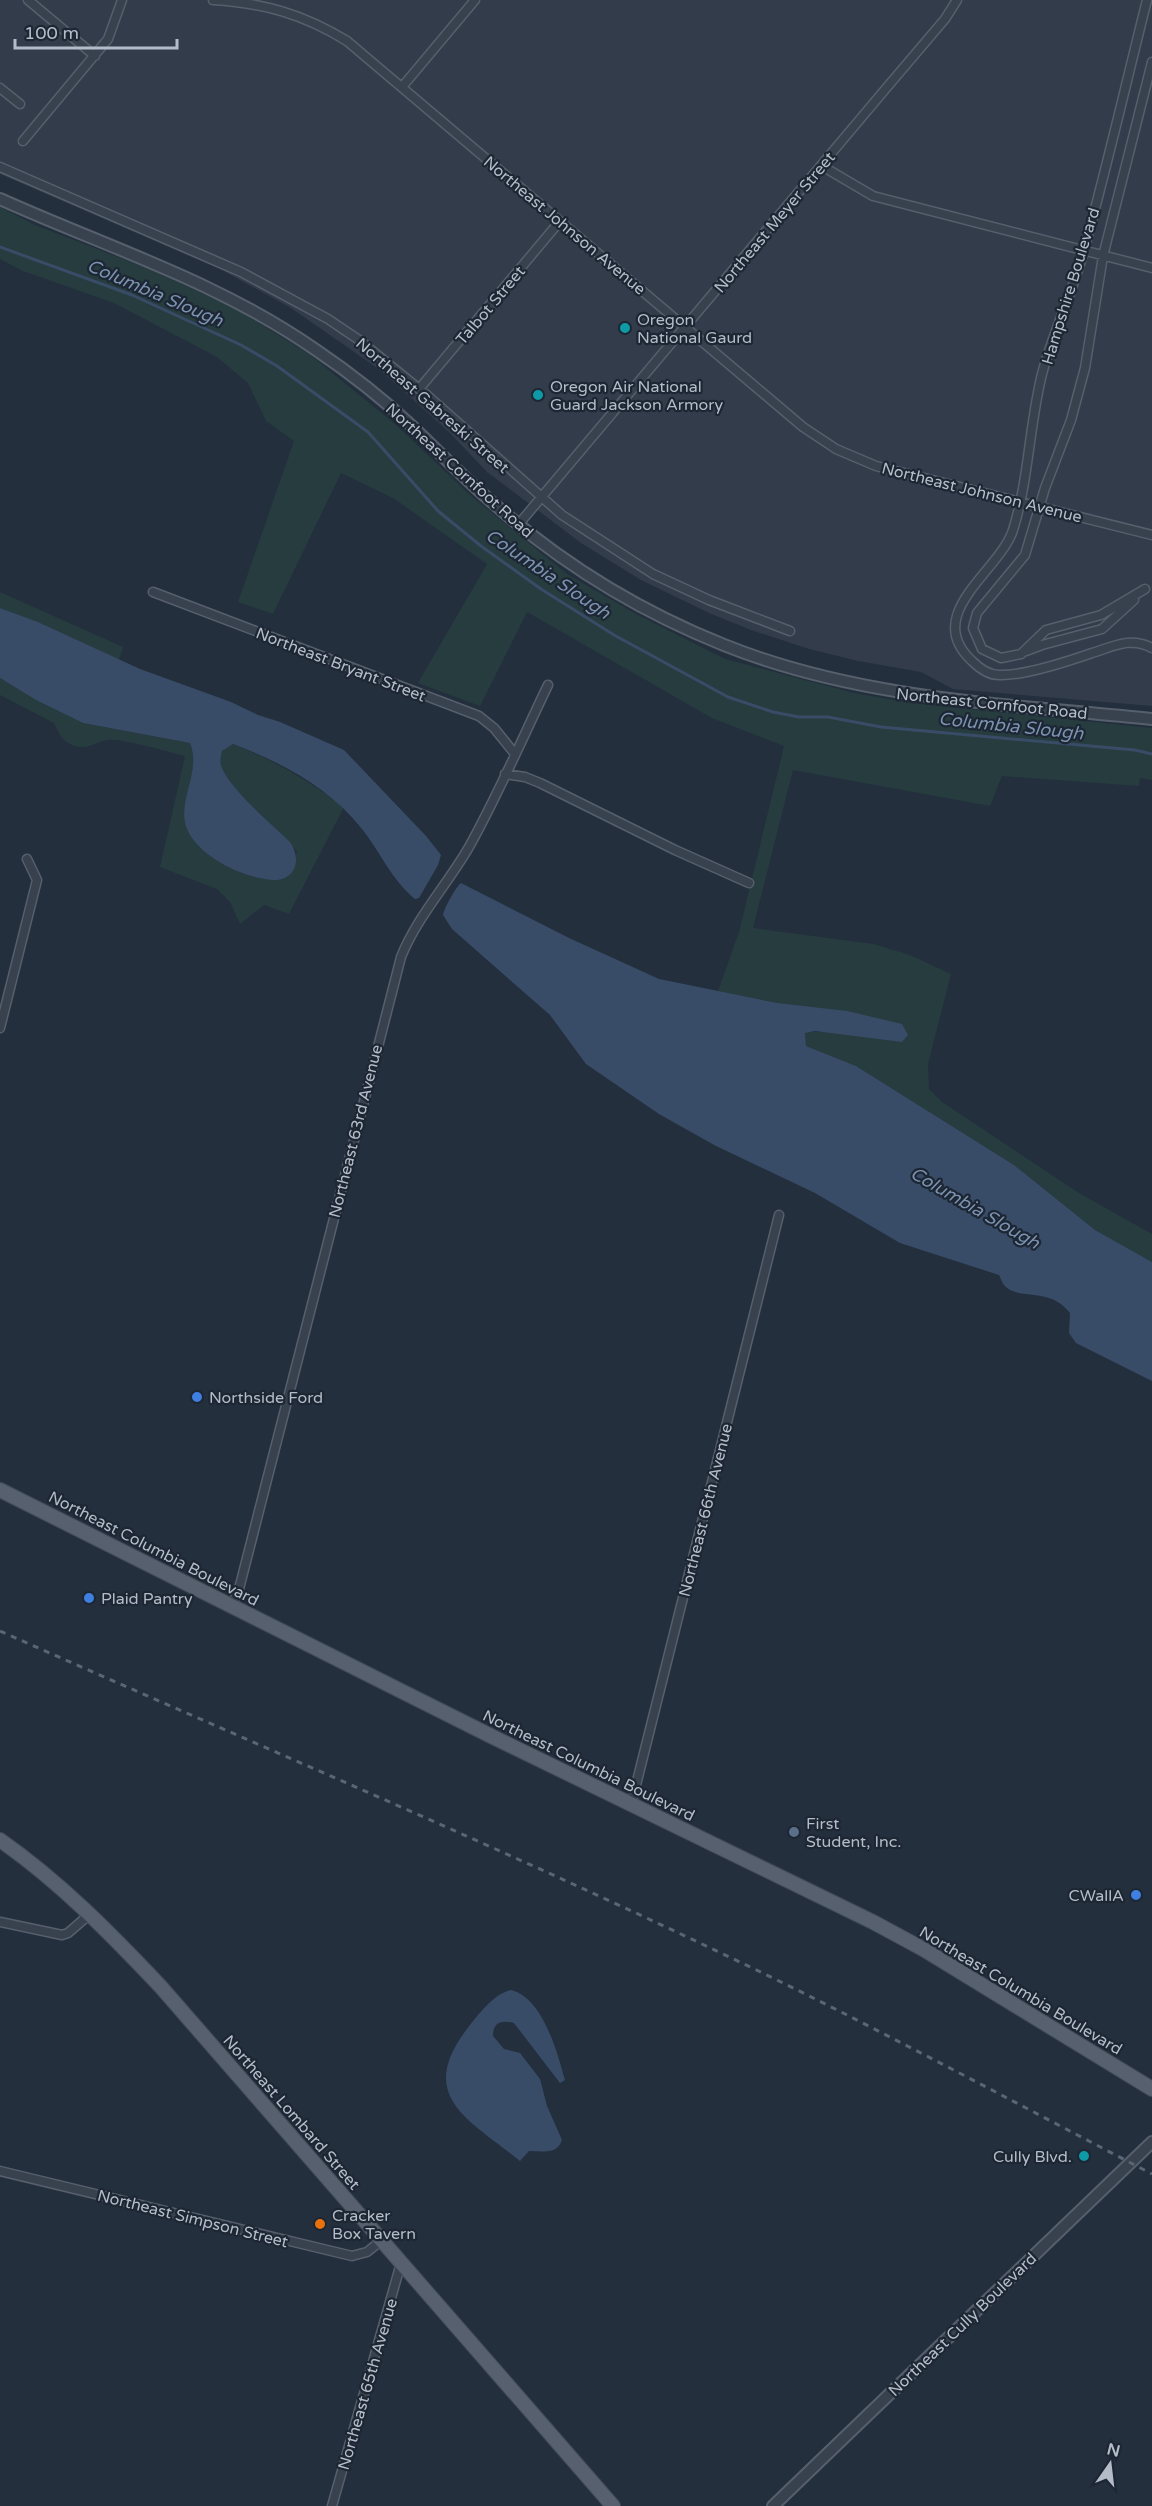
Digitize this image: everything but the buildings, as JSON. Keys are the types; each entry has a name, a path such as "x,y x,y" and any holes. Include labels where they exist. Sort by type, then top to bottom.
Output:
{"main road":[{"name":"Northeast Columbia Boulevard","path":"1,1492 899,1936 1152,2089"},
{"name":"Northeast Lombard Street","path":"0,1839 90,1914 161,1987 613,2506"}],"street":[{"path":"28,0 95,56"},
{"path":"23,141 108,39 122,0"},
{"name":"Northeast Johnson Avenue","path":"213,0 247,2 297,15 347,41 803,427 836,449 876,466 1152,536"},
{"path":"402,87 475,0"},
{"name":"Northeast Meyer Street","path":"518,525 945,19 957,0"},
{"name":"Hampshire Boulevard","path":"1147,0 1084,251 1042,375 1034,411 1021,503 1012,534 1002,552 984,572 960,606 956,635 961,648 970,659 983,670 998,675 1040,667 1119,644 1133,642 1152,648"},
{"name":"Hampshire Boulevard","path":"1021,654 1001,658 991,655 982,648 974,628 977,613 1025,555 1039,508 1071,420 1081,385 1103,256 1152,62"},
{"path":"0,88 20,104"},
{"path":"822,166 873,196 1152,268"},
{"name":"Northeast Gabreski Street","path":"0,167 241,273 328,319 359,340 419,389 562,515 654,574 709,600 790,632"},
{"name":"Northeast Cornfoot Road","path":"0,199 184,274 274,322 314,348 378,396 518,525 572,565 632,602 713,640 782,666 841,682 898,693 1152,719"},
{"name":"Talbot Street","path":"419,389 560,221"},
{"path":"1021,654 1042,645 1102,629 1149,587"},
{"path":"1021,654 1046,630 1101,615 1149,587"},
{"name":"Northeast Bryant Street","path":"153,591 479,716 494,728 515,754"},
{"name":"Northeast 63rd Avenue","path":"232,1605 239,1588 401,957 418,924 468,848 548,685"},
{"path":"505,774 525,777 540,783 675,850 749,883"},
{"path":"0,1028 37,880 27,859"},
{"name":"Northeast 66th Avenue","path":"631,1805 779,1215"},
{"path":"0,1922 62,1935 68,1933 90,1914"},
{"name":"Northeast Cully Boulevard","path":"773,2506 1152,2142"},
{"name":"Northeast Simpson Street","path":"0,2171 352,2256 367,2252 382,2240"},
{"name":"Northeast 65th Avenue","path":"332,2506 401,2263"}],"shaded area":[{"path":"0,0 1152,0 1152,706 953,689 921,672 858,661 809,649 751,630 709,613 641,580 581,543 487,472 449,432 380,370 291,308 222,270 0,174"}],"green space":[{"path":"0,207 35,225 149,269 234,308 309,354 395,424 471,496 567,574 636,614 725,659 854,693 910,703 1152,728 1152,780 1140,778 1139,786 1002,776 990,806 793,770 753,928 873,944 910,955 951,974 928,1064 929,1089 942,1102 1079,1193 1152,1234 1152,1262 1095,1230 1014,1165 856,1066 806,1046 805,1032 834,1032 902,1042 777,1003 718,991 739,932 784,746 712,718 527,612 480,706 418,683 487,564 393,498 341,473 273,614 238,602 294,441 266,421 248,383 217,357 114,303 23,271 0,259"},
{"path":"0,592 123,647 119,660 38,622 0,608"},
{"path":"0,678 36,700 83,723 190,743 195,755 192,775 199,847 219,861 243,873 268,879 280,877 291,872 297,852 244,798 226,775 221,765 222,751 232,744 291,772 344,807 289,914 264,905 240,924 230,902 217,889 160,867 185,756 114,740 84,747 71,745 62,738 54,723 0,695"}],"water":[{"path":"0,608 38,622 140,669 231,702 344,750 426,836 441,855 438,865 419,898 415,899 399,883 362,829 335,801 304,778 269,759 233,744 222,751 221,763 225,774 241,795 290,842 296,855 296,862 287,877 272,880 248,875 212,857 193,839 184,819 193,765 190,743 83,723 36,700 0,678"},
{"path":"461,883 569,938 659,979 777,1003 847,1011 902,1024 908,1035 902,1042 815,1031 805,1033 806,1046 856,1066 1014,1165 1095,1230 1152,1262 1152,1381 1076,1343 1069,1333 1070,1313 1054,1300 1012,1291 1005,1286 999,1275 900,1243 815,1193 716,1146 659,1114 586,1064 550,1015 452,929 443,915 450,898"},
{"path":"511,1990 522,1995 540,2015 553,2041 565,2080 560,2083 514,2023 502,2022 496,2025 493,2036 504,2049 520,2053 540,2079 547,2106 562,2140 560,2145 553,2150 529,2151 520,2161 483,2133 455,2105 448,2090 446,2073 452,2053 471,2023 492,2000"}],"waterway":[{"name":"Columbia Slough","path":"0,247 132,295 241,345 277,366 368,432 438,511 481,546 541,589 614,635 728,697 773,712 799,717 828,717 881,727 1135,750 1152,754"}],"railway":[{"path":"0,1631 487,1845 681,1934 871,2027 1152,2174"}],"place":[{"name":"Oregon National Gaurd","path":"625,328"},
{"name":"Oregon Air National Guard Jackson Armory","path":"538,395"},
{"name":"Northside Ford","path":"197,1397"},
{"name":"Plaid Pantry","path":"89,1598"},
{"name":"First Student, Inc.","path":"794,1832"},
{"name":"CWallA","path":"1136,1895"},
{"name":"Cully Blvd.","path":"1084,2156"},
{"name":"Cracker Box Tavern","path":"320,2224"}]}
